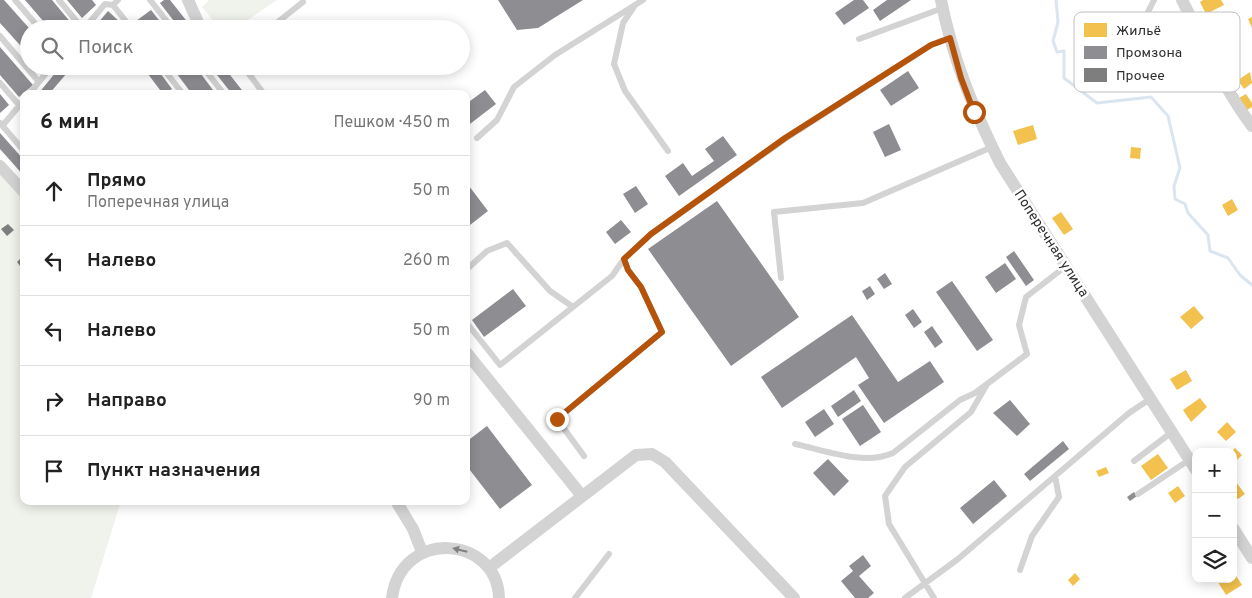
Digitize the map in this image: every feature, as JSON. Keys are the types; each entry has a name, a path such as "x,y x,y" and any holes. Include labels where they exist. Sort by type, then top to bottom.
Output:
{"street":[{"path":"188,0 197,20"},
{"path":"1182,0 1188,12"},
{"name":"Поперечная улица","path":"942,4 961,78 1000,163 1067,265 1192,463"},
{"path":"1230,92 1252,126"},
{"path":"0,166 20,188"},
{"path":"470,357 582,496"},
{"path":"488,568 636,455 644,453 659,457 794,598"},
{"path":"398,505 413,529 422,552"},
{"path":"1237,534 1252,558"},
{"path":"392,598 394,584 405,565 422,552 446,547 470,552 488,568 498,589 499,598"}],"lane":[{"path":"15,0 32,20"},
{"path":"59,0 76,20"},
{"path":"150,0 166,20"},
{"path":"477,138 497,120 514,87 555,55 643,0"},
{"path":"1148,12 1154,0"},
{"path":"90,20 103,2 116,3 126,20"},
{"path":"280,20 303,2"},
{"path":"859,39 942,4"},
{"path":"635,5 624,23 614,64 625,90 668,151"},
{"path":"0,36 20,60"},
{"path":"470,327 500,364 612,276 624,259 651,234 785,138 931,45 950,38"},
{"path":"33,75 39,82"},
{"path":"32,90 45,75"},
{"path":"168,75 180,90"},
{"path":"209,75 221,90"},
{"path":"250,75 261,90"},
{"path":"0,83 20,101"},
{"path":"20,105 2,124 20,147"},
{"path":"781,278 774,212 863,203 992,147"},
{"path":"470,266 487,251 507,243 550,291 573,307"},
{"path":"584,456 557,419 662,332 641,287 628,270 624,259"},
{"path":"795,444 861,458 882,458 893,453 960,400 1027,354 1019,325 1026,297 1067,265"},
{"path":"934,598 889,524 885,496 905,467 971,412 987,383"},
{"path":"904,598 958,559 1130,413 1150,399"},
{"path":"1134,461 1172,432"},
{"path":"1138,494 1192,466"},
{"path":"1020,570 1032,536 1059,496 1055,476"},
{"path":"575,598 609,554"}],"shaded area":[{"path":"209,0 277,0 247,20 213,20 202,7"},
{"path":"0,171 20,193 20,505 120,505 91,598 0,598"}],"building: Жильё":[{"path":"1203,0 1221,0 1224,5 1210,12 1205,12 1200,2"},
{"path":"1252,17 1252,28 1248,19"},
{"path":"1250,72 1252,83 1244,89 1240,83 1240,79"},
{"path":"1246,94 1252,103 1252,107 1247,110 1239,98"},
{"path":"1033,125 1037,139 1018,145 1013,131"},
{"path":"1131,147 1141,148 1140,159 1130,158"},
{"path":"1232,199 1238,210 1228,216 1222,205"},
{"path":"1061,212 1073,229 1064,235 1052,218"},
{"path":"1194,306 1204,318 1191,329 1180,317"},
{"path":"1186,370 1192,381 1177,390 1170,379"},
{"path":"1200,398 1207,407 1191,422 1183,410"},
{"path":"1227,422 1236,432 1226,441 1217,432"},
{"path":"1237,450 1242,455 1237,460"},
{"path":"1158,454 1168,468 1151,480 1141,466"},
{"path":"1106,467 1109,473 1099,477 1096,471"},
{"path":"1237,483 1245,494 1237,498"},
{"path":"1178,486 1185,496 1175,503 1168,493"},
{"path":"1075,573 1080,579 1073,586 1068,580"},
{"path":"1237,577 1242,585 1226,595 1218,583 1237,583"}],"building: Промзона":[{"path":"0,0 4,0 22,20 20,20 20,45 0,23"},
{"path":"25,0 52,0 69,20 42,20"},
{"path":"67,0 92,0 96,5 82,18"},
{"path":"164,0 170,0 186,20 173,20 160,3"},
{"path":"498,0 583,0 538,28 517,30"},
{"path":"854,0 863,0 869,8 844,25 835,13"},
{"path":"887,0 911,0 880,21 873,10"},
{"path":"151,10 159,20 137,20"},
{"path":"108,11 118,20 100,20"},
{"path":"0,47 20,70 20,75 24,75 33,85 27,90 20,90 19,97 0,75"},
{"path":"908,71 919,88 891,106 880,90"},
{"path":"54,75 65,75 52,90 41,90"},
{"path":"149,75 162,75 172,89 160,90"},
{"path":"178,75 202,75 213,90 189,90"},
{"path":"217,75 230,75 242,90 229,90"},
{"path":"485,90 496,104 470,124 470,101"},
{"path":"0,94 9,105 0,113"},
{"path":"889,124 901,150 885,157 873,132"},
{"path":"0,133 20,156 20,172 0,149"},
{"path":"723,136 737,155 679,196 665,176 683,163 692,176 714,161 705,149"},
{"path":"636,186 648,204 635,213 623,194"},
{"path":"470,187 488,211 470,225"},
{"path":"717,201 799,317 731,366 648,249"},
{"path":"621,220 631,232 615,244 606,232"},
{"path":"1014,251 1034,280 1026,286 1006,257"},
{"path":"1005,263 1016,279 996,293 985,277"},
{"path":"885,273 892,284 884,289 877,279"},
{"path":"952,281 993,340 977,351 936,292"},
{"path":"870,286 875,294 867,300 862,291"},
{"path":"513,289 526,306 484,337 472,320"},
{"path":"913,309 922,322 914,328 905,315"},
{"path":"852,315 898,382 930,361 944,382 884,423 858,385 869,378 856,357 782,408 761,377"},
{"path":"932,326 943,342 935,348 924,332"},
{"path":"854,390 861,401 838,417 831,406"},
{"path":"1010,400 1030,424 1017,436 993,413"},
{"path":"863,405 881,432 860,446 842,419"},
{"path":"824,409 834,424 815,437 805,422"},
{"path":"487,426 532,485 500,509 470,470 470,439"},
{"path":"1063,441 1069,449 1030,481 1024,474"},
{"path":"828,459 849,481 834,496 813,473"},
{"path":"994,480 1007,496 973,524 960,508"},
{"path":"1134,492 1137,496 1130,501 1127,497"},
{"path":"863,555 871,566 859,576 874,593 868,598 855,598 841,581 853,571 849,566"}],"building: Прочее":[{"path":"8,224 14,230 7,236 1,229"}],"waterway":[{"path":"1056,0 1058,22 1053,41 1057,52 1064,51 1064,78 1074,86"},
{"path":"1082,92 1097,103 1151,97 1168,116 1180,168 1174,186 1175,199 1185,204 1188,213 1208,235 1210,251 1228,258 1240,275 1252,285"}],"route":[{"path":"557,419 662,332 641,287 628,270 624,259 651,234 785,138 931,45 950,38 961,78 974,112"}]}
